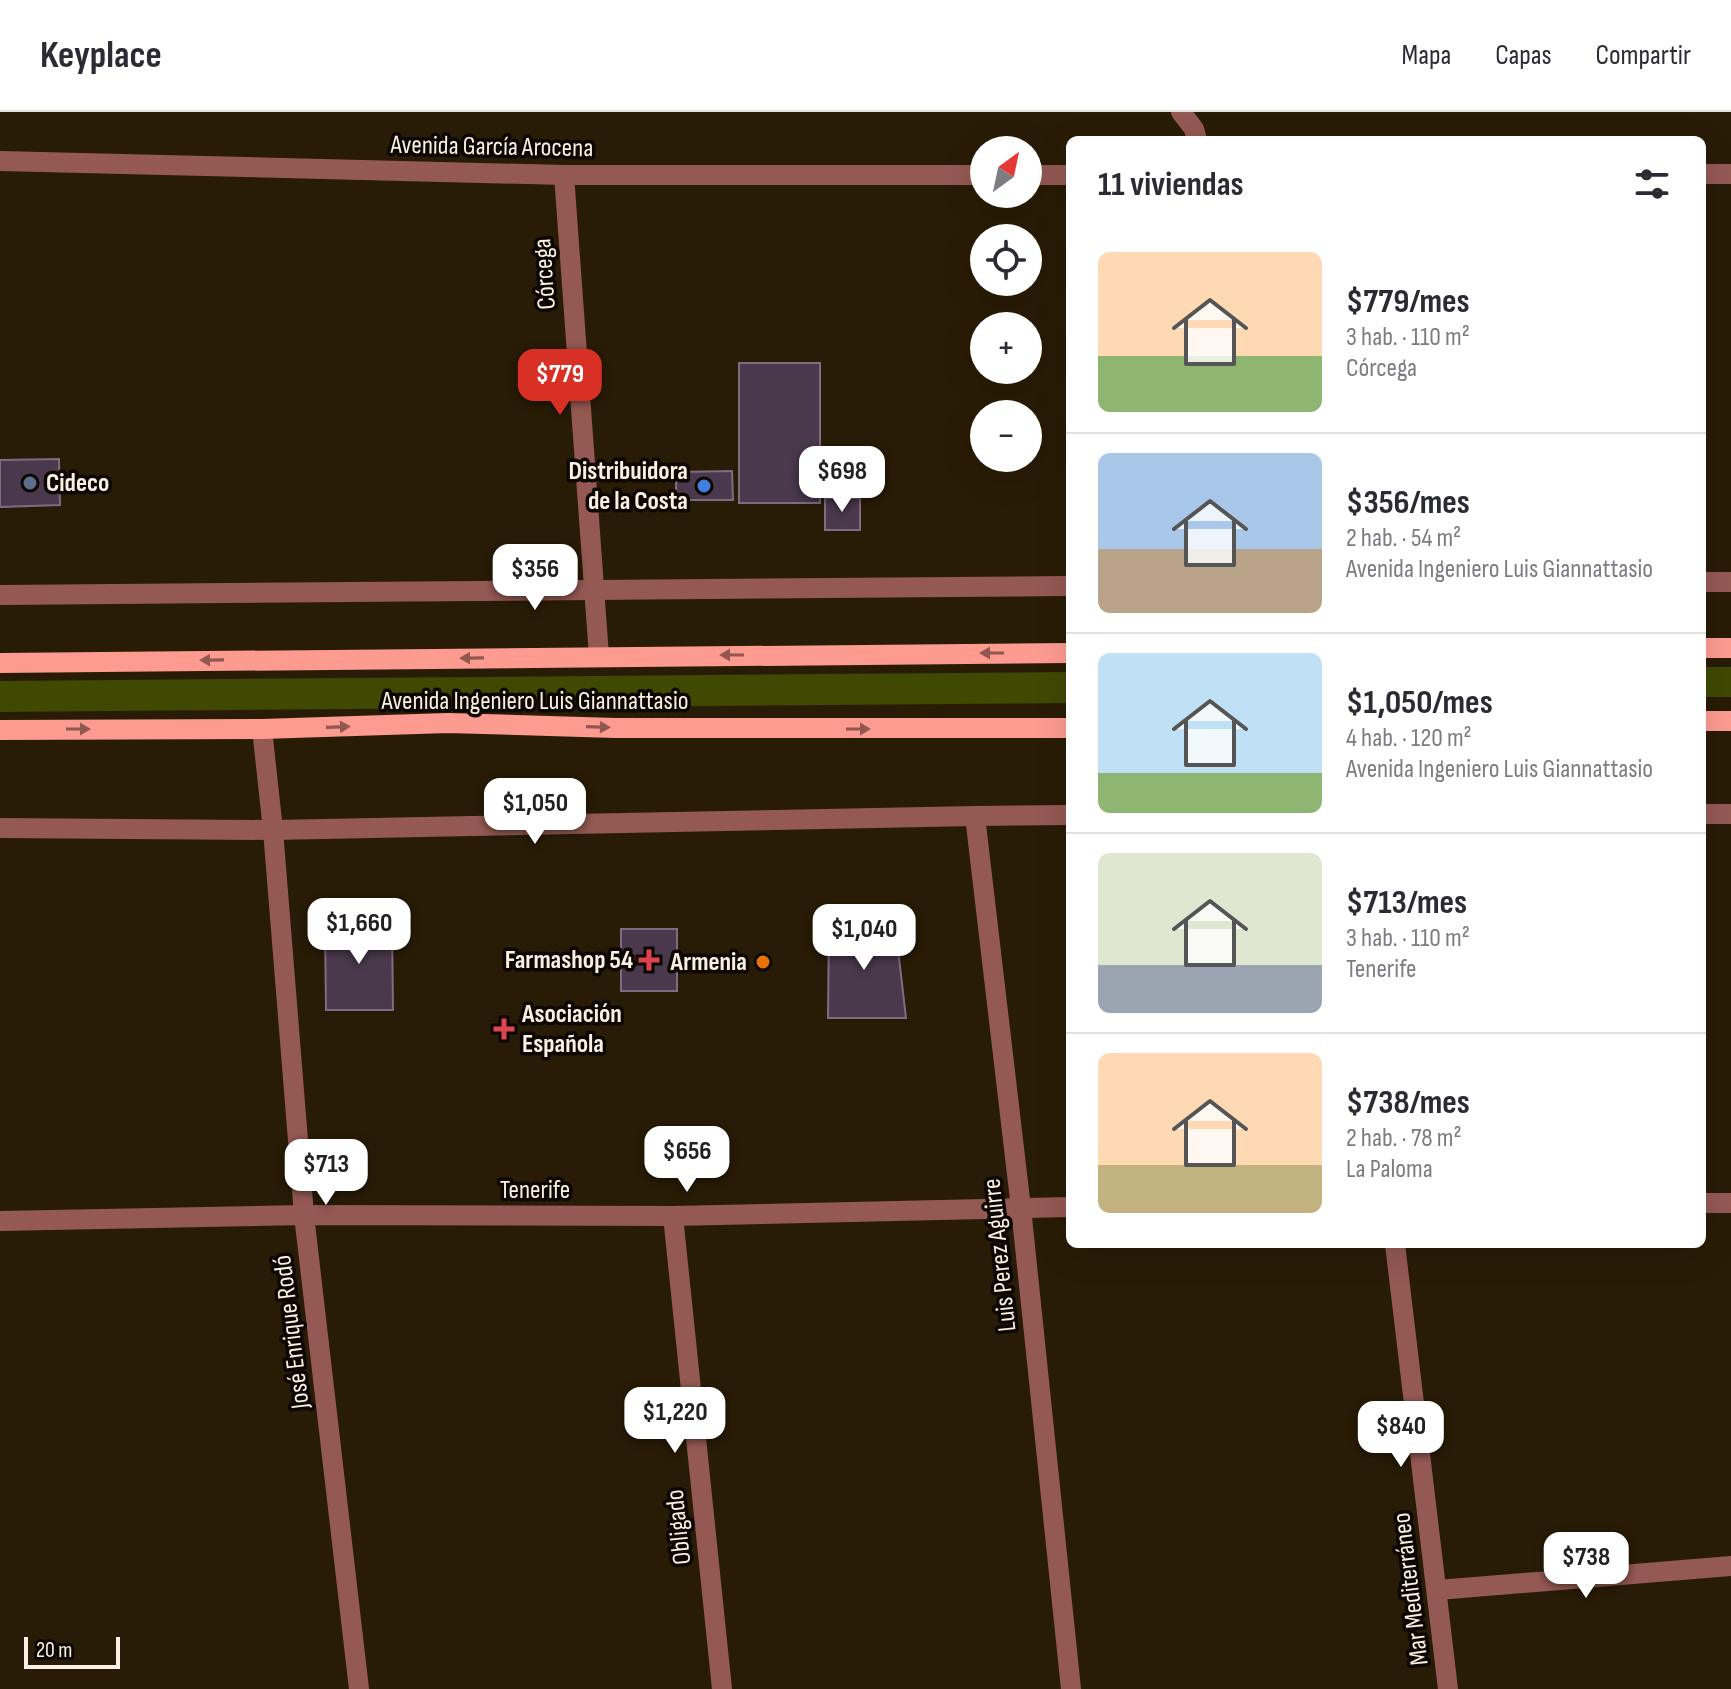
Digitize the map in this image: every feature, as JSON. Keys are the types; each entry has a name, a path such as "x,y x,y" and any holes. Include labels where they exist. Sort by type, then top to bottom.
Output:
{"main road":[{"path":"1706,648 1731,648"},
{"name":"Avenida Ingeniero Luis Giannattasio","path":"0,663 1066,653"},
{"path":"1706,721 1731,721"},
{"name":"Avenida Ingeniero Luis Giannattasio","path":"0,730 262,729 448,723 615,728 1066,728"}],"street":[{"path":"1181,112 1196,136"},
{"name":"Avenida García Arocena","path":"0,161 564,175 970,175"},
{"path":"1706,174 1731,174"},
{"name":"Córcega","path":"564,175 599,656"},
{"path":"1042,175 1066,175"},
{"path":"1706,582 1731,582"},
{"path":"0,595 1066,586"},
{"name":"José Enrique Rodó","path":"262,729 304,1215 359,1689"},
{"path":"1706,814 1731,814"},
{"path":"0,828 273,830 1066,815"},
{"name":"Luis Perez Aguirre","path":"975,816 1021,1208 1071,1689"},
{"path":"1706,1203 1731,1203"},
{"name":"Tenerife","path":"0,1221 304,1215 673,1216 1066,1207"},
{"name":"Obligado","path":"673,1216 722,1689"},
{"name":"Mar Mediterráneo","path":"1395,1248 1448,1689"},
{"path":"1438,1590 1731,1566"}],"green space":[{"path":"1706,667 1731,667 1731,697 1706,697"},
{"path":"1066,672 1066,703 0,712 0,681"}],"building":[{"path":"739,363 820,363 820,503 739,503"},
{"name":"Cideco","path":"59,459 60,505 0,507 0,460"},
{"name":"Distribuidora de la Costa","path":"732,471 733,500 676,500 676,472"},
{"path":"825,498 860,498 860,530 825,530"},
{"path":"877,918 894,941 899,958 906,1018 828,1018 829,921"},
{"path":"392,922 393,1010 326,1010 325,923"},
{"name":"Farmashop 54","path":"621,929 677,929 677,991 621,991"}],"place":[{"name":"Cideco","path":"30,483"},
{"name":"Distribuidora de la Costa","path":"704,486"},
{"name":"Farmashop 54","path":"649,960"},
{"name":"Armenia","path":"763,962"},
{"name":"Asociación Española","path":"504,1029"}]}
